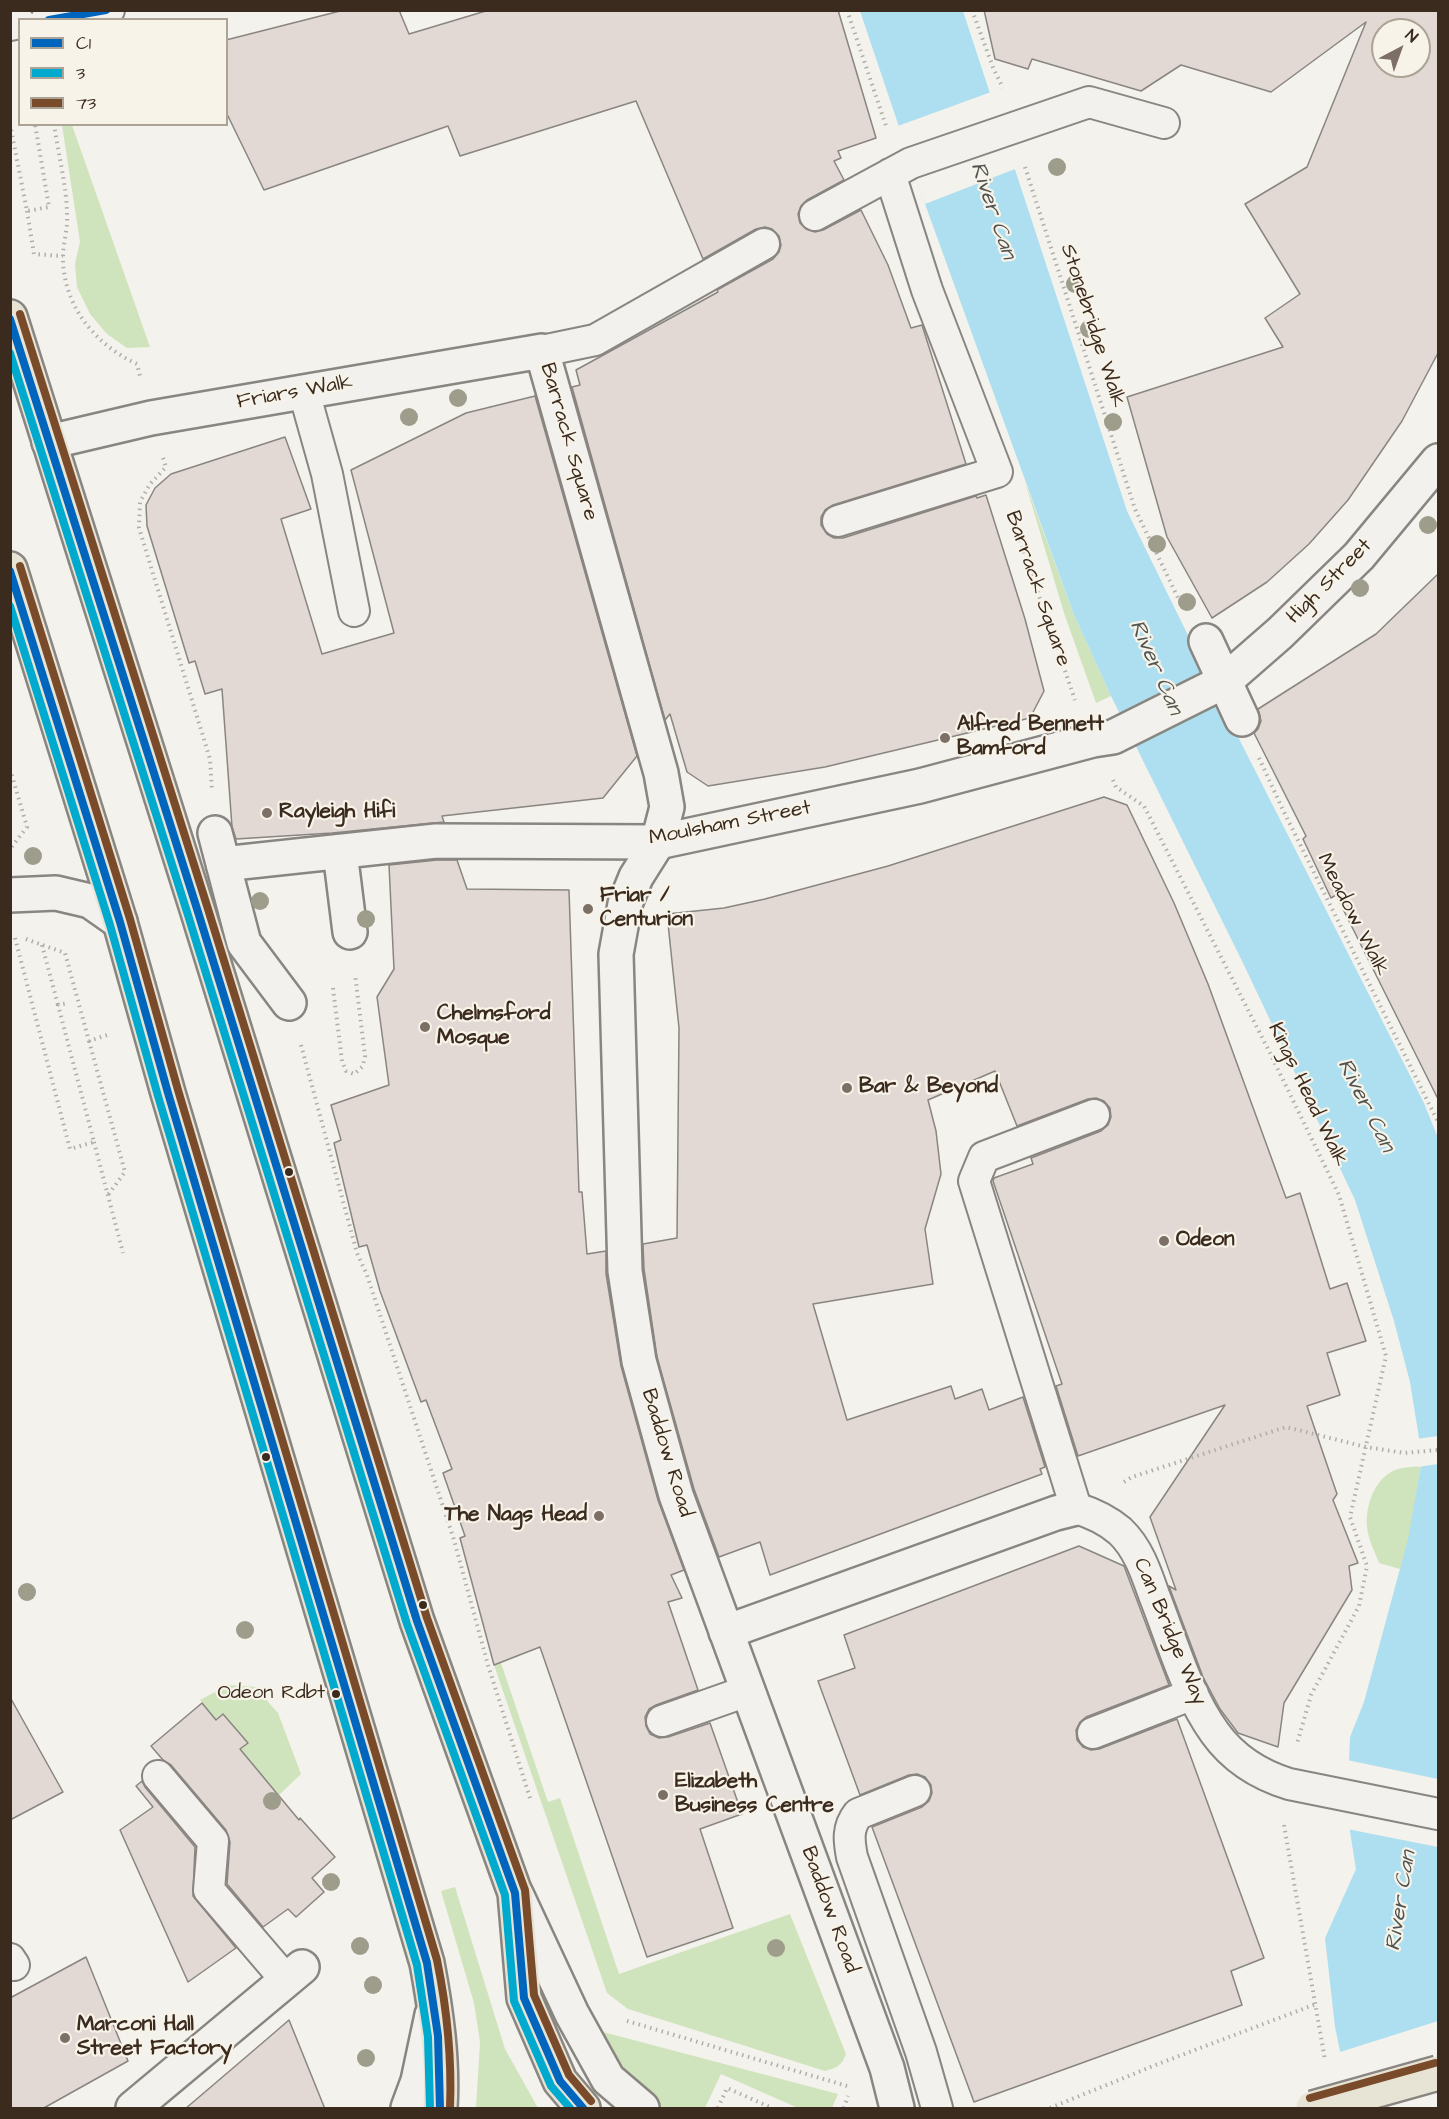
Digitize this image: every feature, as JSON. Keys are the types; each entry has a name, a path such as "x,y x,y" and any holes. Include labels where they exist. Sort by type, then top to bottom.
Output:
{"main road":[{"path":"10,317 202,924 417,1621 515,1893 524,1998 560,2081 583,2109"},
{"path":"10,569 120,922 168,1093 427,1963 435,2003 442,2083 440,2109"},
{"path":"1313,2109 1438,2073"}],"street":[{"name":"Friars Walk","path":"49,442 151,418 542,351"},
{"name":"Barrack Square","path":"542,351 661,773"},
{"name":"High Street","path":"1113,737 1222,683 1280,633 1359,556 1435,474"},
{"path":"1206,641 1222,683 1242,719"},
{"name":"Moulsham Street","path":"219,848 340,852 436,841 658,842 920,786 1093,740 1113,737"},
{"name":"Baddow Road","path":"661,773 667,807 658,842 636,878 625,904 616,954 625,1271 639,1361 676,1495 887,2068 897,2109"},
{"path":"219,848 244,943 289,1002"},
{"path":"340,852 350,932"},
{"path":"10,895 56,893 90,901 120,922"},
{"path":"726,1632 1056,1513 1076,1508"},
{"path":"515,1893 572,2014 608,2079 642,2109"},
{"path":"134,2109 294,1973"},
{"path":"408,2109 418,2081 435,2003"}],"lane":[{"path":"59,18 110,10"},
{"path":"815,215 901,168 1089,102 1164,123"},
{"path":"838,521 997,472 927,290 901,168"},
{"name":"Barrack Square","path":"542,351 595,340 764,244"},
{"path":"304,392 327,474 354,611"},
{"path":"1076,1508 974,1181 984,1157 1094,1115"},
{"name":"Can Bridge Way","path":"1076,1508 1096,1514 1120,1532 1141,1559 1193,1694 1215,1734 1242,1760 1266,1776 1289,1784 1438,1814"},
{"path":"662,1721 747,1691"},
{"path":"1093,1733 1193,1694"},
{"path":"158,1776 213,1841 210,1890 294,1973"},
{"path":"915,1791 858,1814 852,1822 849,1840 852,1857 921,2052 937,2109"}],"path":[{"path":"848,10 901,168"},
{"name":"Stonebridge Walk","path":"972,10 1003,88 1009,130 1135,509 1186,615 1206,641"},
{"path":"10,124 34,254 63,256"},
{"path":"27,211 49,207 35,126"},
{"path":"54,126 68,216 63,256 66,287 82,320 101,342 121,357 137,364 166,467 150,484 140,502 139,528 210,759 219,848"},
{"name":"Barrack Square","path":"997,472 1077,707"},
{"name":"Meadow Walk","path":"1242,719 1282,808 1438,1122"},
{"path":"10,769 27,827 10,849"},
{"name":"Kings Head Walk","path":"1116,787 1144,806 1269,1051 1339,1195 1386,1356 1366,1447"},
{"path":"333,988 342,1061 346,1071 354,1074 363,1066 365,1056 350,932"},
{"path":"14,935 70,1149 94,1142"},
{"path":"42,945 123,1253"},
{"path":"289,1002 357,1253 367,1275 453,1540 488,1665 531,1802"},
{"path":"58,1005 68,1003"},
{"path":"89,1041 125,1172 108,1195"},
{"path":"1076,1508 1132,1477 1286,1427 1366,1447 1404,1453 1438,1450"},
{"path":"1050,2109 1158,2064 1316,2004"},
{"path":"629,2023 846,2087"},
{"path":"718,2109 727,2088 772,2109"},
{"path":"844,2109 848,2099"}],"green space":[{"path":"62,126 72,126 150,347 127,348 107,334 90,314 77,287 75,264 80,242"},
{"path":"1025,482 1074,615 1111,696 1096,703 1064,613"},
{"path":"1421,1466 1409,1539 1400,1569 1379,1563 1367,1527 1368,1510 1373,1493 1383,1478 1390,1473 1401,1468"},
{"path":"501,1663 548,1802 560,1798 619,1974 790,1914 846,2054 843,2061 833,2069 825,2071 628,2009 607,1993 494,1665"},
{"path":"228,1685 255,1687 278,1713 301,1774 279,1795 240,1749 248,1743 224,1714 216,1720 200,1700"},
{"path":"455,1887 505,2049 538,2108 476,2108 480,2042 474,2003 441,1891"},
{"path":"603,2032 838,2094 832,2108 798,2108 721,2074 705,2108 662,2108 621,2064"}],"water":[{"name":"River Can","path":"860,11 963,11 1127,511 1232,725 1424,1103 1438,1138 1438,2108 1352,2108 1335,2027 1325,1938 1356,1869 1347,1813 1350,1737 1364,1702 1408,1539 1421,1466 1410,1382 1394,1321 1355,1200 1074,615 925,204"}],"pier":[{"path":"991,92 1015,169 925,204 898,126"},
{"path":"1438,1436 1438,1464 1418,1467 1416,1439"},
{"path":"1347,1760 1438,1779 1438,1847 1347,1829 1344,1814"},
{"path":"1438,2021 1438,2108 1348,2108 1337,2053"}],"building":[{"path":"344,10 399,10 409,34 489,10 838,10 876,138 838,151 841,158 834,161 844,180 807,200 801,206 798,214 800,223 806,229 815,232 861,210 888,265 911,328 922,325 966,464 833,505 825,510 821,517 821,525 827,534 834,538 843,538 976,496 977,498 986,495 1025,619 1044,691 1030,718 825,767 708,786 687,772 670,714 665,720 572,387 580,385 576,370 773,259 781,245 779,236 772,229 765,227 756,229 703,259 636,101 460,156 448,126 264,190 228,116 228,39"},
{"path":"984,10 1438,10 1438,353 1402,421 1348,500 1309,544 1267,582 1212,618 1167,537 1127,397 1283,347 1265,318 1300,294 1245,204 1307,167 1366,22 1271,92 1181,65 1141,91 1032,59 1028,69 995,59"},
{"path":"535,396 637,756 603,798 442,816 444,822 332,833 236,839 232,827 222,689 205,694 195,661 189,663 147,526 146,505 155,488 171,474 285,437 311,509 281,519 322,654 394,633 351,470 466,413"},
{"path":"1438,574 1438,1099 1336,895 1331,898 1303,839 1306,836 1254,733 1261,721 1258,709 1376,634"},
{"path":"1104,797 1127,805 1174,903 1208,984 1286,1198 1300,1193 1330,1289 1347,1283 1366,1341 1327,1353 1340,1395 1307,1406 1337,1494 1333,1500 1358,1563 1349,1566 1352,1590 1284,1703 1278,1747 1238,1733 1220,1709 1203,1677 1170,1589 1169,1586 1176,1590 1150,1517 1225,1405 1078,1456 1056,1386 1062,1384 993,1181 994,1178 1033,1164 1031,1158 1101,1131 1108,1125 1111,1117 1110,1108 1104,1101 1096,1098 1088,1099 1017,1126 995,1071 928,1100 936,1131 941,1174 925,1229 933,1284 813,1304 847,1420 951,1386 955,1399 982,1389 989,1410 1023,1397 1045,1467 1040,1469 1042,1474 770,1575 760,1542 719,1557 694,1489 657,1357 644,1269 643,1244 677,1238 679,1028 667,914 724,908 765,899 888,866"},
{"path":"457,860 467,889 569,890 579,1192 582,1192 587,1254 606,1251 606,1274 621,1366 658,1500 684,1570 671,1575 682,1598 668,1602 698,1690 649,1709 645,1717 646,1726 650,1734 659,1738 710,1723 742,1814 700,1829 733,1928 647,1957 540,1647 494,1665 460,1538 465,1536 443,1473 452,1469 426,1400 421,1402 380,1291 367,1245 359,1247 334,1143 341,1140 331,1105 389,1085 377,997 394,969 389,865"},
{"path":"1079,1546 1124,1566 1169,1685 1086,1717 1076,1730 1077,1740 1083,1747 1091,1750 1099,1749 1177,1719 1264,1958 1231,1971 1242,2005 974,2102 872,1827 922,1807 929,1801 932,1793 931,1785 925,1777 917,1774 909,1775 860,1795 818,1681 855,1668 844,1635"},
{"path":"10,1697 63,1792 10,1820"},
{"path":"202,1703 216,1720 223,1714 248,1743 240,1749 299,1820 300,1818 335,1857 312,1878 324,1892 296,1917 288,1909 263,1927 227,1884 230,1842 226,1830 171,1765 163,1760 151,1746"},
{"path":"142,1781 195,1847 193,1896 236,1948 188,1982 120,1830 153,1807 136,1786"},
{"name":"Marconi Hall Street Factory","path":"86,1957 128,2061 42,2109 10,2109 10,1998"},
{"path":"289,2020 325,2109 185,2109 267,2039"}],"transit line":[{"name":"C1","path":"60,18 106,10"},
{"name":"73","path":"20,314 208,909 427,1618 525,1890 534,1995 569,2075 591,2101"},
{"name":"C1","path":"10,319 198,912 417,1621 515,1893 524,1998 560,2081 583,2108"},
{"name":"3","path":"10,353 188,915 407,1624 505,1895 514,2001 551,2086 570,2108"},
{"name":"73","path":"20,566 130,919 178,1090 437,1960 448,2034 450,2108"},
{"name":"C1","path":"10,571 120,922 168,1093 427,1963 438,2036 440,2108"},
{"name":"3","path":"10,606 110,925 158,1096 417,1965 428,2037 430,2108"},
{"name":"73","path":"1310,2098 1435,2063"}],"place":[{"name":"Alfred Bennett Bamford","path":"945,738"},
{"name":"Rayleigh Hifi","path":"267,813"},
{"name":"Friar / Centurion","path":"588,909"},
{"name":"Chelmsford Mosque","path":"425,1027"},
{"name":"Bar & Beyond","path":"847,1088"},
{"name":"Odeon","path":"1164,1241"},
{"name":"The Nags Head","path":"599,1516"},
{"name":"Odeon Rdbt","path":"336,1694"},
{"name":"Elizabeth Business Centre","path":"663,1795"},
{"name":"Marconi Hall Street Factory","path":"65,2038"}]}
